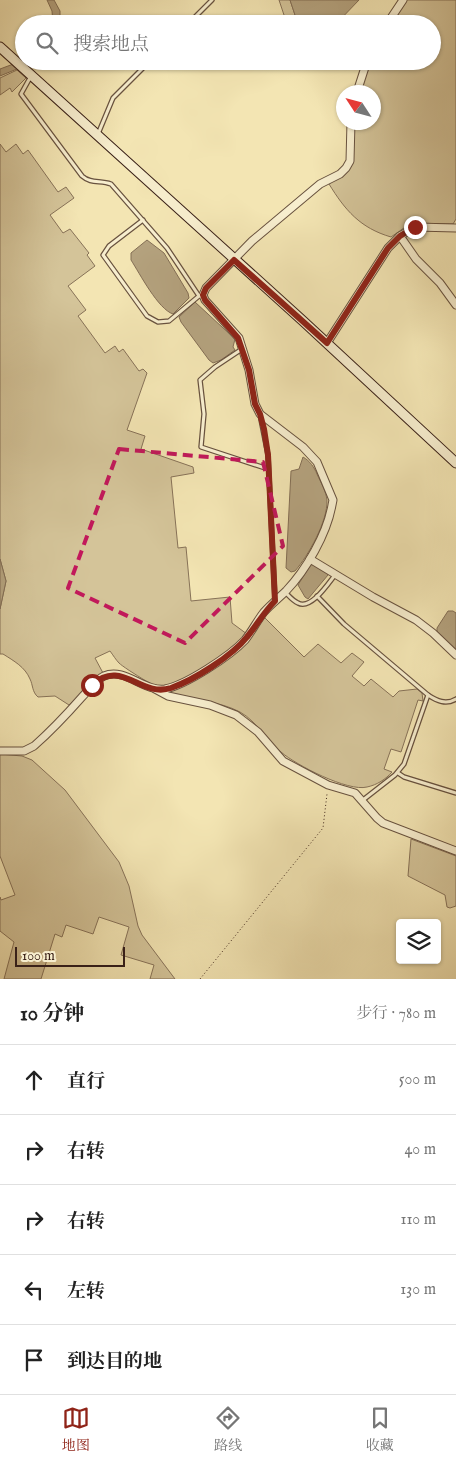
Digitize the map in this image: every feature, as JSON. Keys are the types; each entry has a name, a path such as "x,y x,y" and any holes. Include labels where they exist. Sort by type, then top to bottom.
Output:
{"street":[{"path":"394,15 403,0"},
{"path":"0,47 15,61"},
{"path":"25,70 327,343 456,463"},
{"path":"358,85 364,70"},
{"path":"154,689 172,687 208,669 246,638 265,611 285,592 310,559 331,511 333,500 317,462 303,447 260,414 255,404 249,370 237,336 201,294 252,241 320,184 340,174 346,168 350,160 351,130"},
{"path":"327,343 388,248 400,236 415,227 456,228"},
{"path":"400,236 416,259 440,283 456,305"},
{"path":"310,559 416,620 456,654"},
{"path":"0,751 24,751 34,746 84,696 92,685 104,676 118,675 168,696 210,705 236,715 258,732 284,761 328,785 355,793 383,823 456,851"}],"lane":[{"path":"197,15 212,0"},
{"path":"98,135 113,98 141,70"},
{"path":"32,76 21,94 82,176 91,182 111,184 143,220 167,248 201,294 169,321 158,322 147,316 103,255 109,246 143,220"},
{"path":"242,349 200,380 204,414 202,447 268,469"},
{"path":"260,414 268,455 275,601"},
{"path":"285,592 297,603 307,604 336,575"},
{"path":"317,596 344,624 428,696 444,702 451,702 456,699"},
{"path":"362,801 398,773 404,764 428,696"},
{"path":"398,773 404,777 456,793"}],"path":[{"path":"200,979 323,828 328,785"}],"highlighted area":[{"path":"119,449 263,462 283,546 185,643 68,588"}],"shaded area":[{"path":"47,0 54,0 60,15 52,15"},
{"path":"279,0 290,0 295,15 284,15"},
{"path":"290,0 359,0 345,15 295,15"},
{"path":"406,0 456,0 456,219 453,224 411,223 391,237 370,229 354,217 329,184 347,170 353,130 381,130 381,85 360,85 366,70 441,70 441,15 396,15"},
{"path":"15,63 15,70 0,76 0,69"},
{"path":"17,70 26,78 12,92 10,88 0,95 0,78"},
{"path":"0,144 6,152 16,144 23,154 28,150 58,192 66,187 74,198 50,215 63,233 70,229 89,253 87,255 95,266 68,286 86,310 78,316 105,353 115,346 119,352 123,349 139,371 143,369 147,373 127,430 145,436 141,449 193,467 194,473 171,477 178,548 186,547 191,601 230,597 232,623 251,637 264,617 304,657 318,644 341,663 352,653 364,662 352,676 364,686 371,679 393,697 399,691 417,689 422,693 423,701 418,700 401,752 391,749 384,769 392,772 381,781 371,786 358,787 335,782 322,776 298,764 281,752 252,721 240,712 216,703 174,696 123,666 110,651 95,658 103,673 69,705 55,696 38,697 25,671 11,659 0,654 0,609 6,581 0,559"},
{"path":"147,240 164,253 188,293 189,298 173,314 167,311 155,298 131,260 131,253"},
{"path":"195,302 235,339 233,347 235,350 213,363 179,317"},
{"path":"303,457 313,467 326,493 327,500 321,528 306,557 295,571 291,572 286,568 291,471 299,469"},
{"path":"0,559 6,581 0,609"},
{"path":"311,564 328,573 328,575 308,599 298,585"},
{"path":"448,611 456,613 456,650 437,632 437,628"},
{"path":"0,754 22,756 32,760 65,790 119,862 129,886 138,926 142,935 175,979 150,979 154,965 121,955 129,927 99,917 93,934 66,925 62,937 55,934 41,979 4,979 14,942 0,931 0,897 1,900 15,895 0,856"},
{"path":"411,839 456,856 456,906 447,907 445,895 408,876"}],"route":[{"path":"92,685 104,676 118,675 154,689 162,690 172,687 208,669 239,646 253,630 265,611 275,601 268,455 264,429 255,404 249,370 238,338 205,300 203,292 234,260 327,343 388,248 400,236 415,227"}]}
